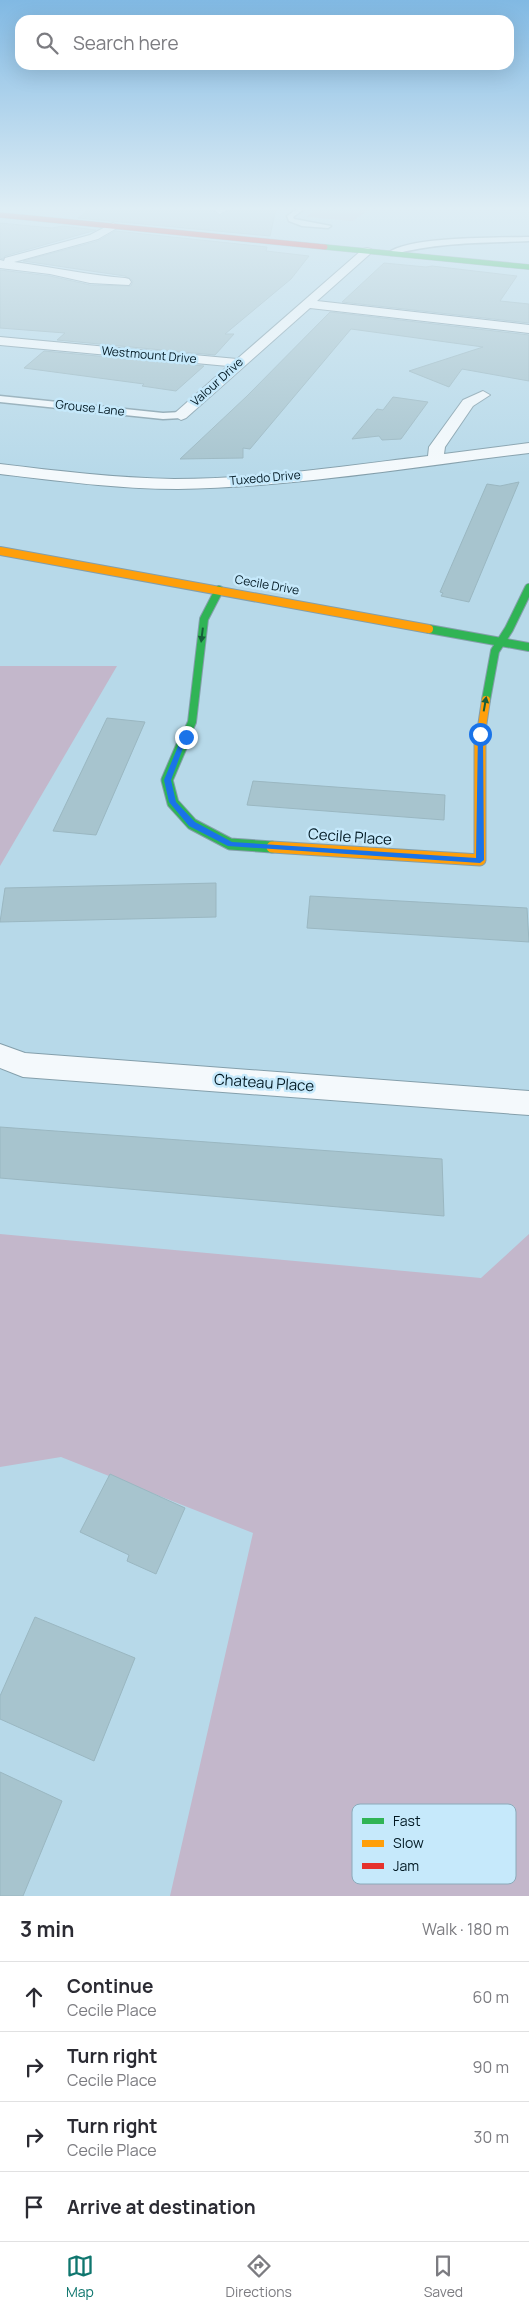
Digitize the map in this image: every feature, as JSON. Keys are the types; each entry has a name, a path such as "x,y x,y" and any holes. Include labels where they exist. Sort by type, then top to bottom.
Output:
{"street":[{"name":"Valour Drive","path":"180,415 314,297"},
{"path":"307,304 529,329"},
{"name":"Westmount Drive","path":"0,340 238,363"},
{"path":"436,459 437,447 468,403 483,395"},
{"name":"Tuxedo Drive","path":"0,469 89,480 199,483 291,476 529,448"},
{"name":"Cecile Drive","path":"0,551 529,646"},
{"name":"Cecile Place","path":"219,590 204,619 192,722 168,780 173,802 192,824 230,844 480,860 480,734 495,651 509,629 529,588"},
{"name":"Chateau Place","path":"0,1056 23,1065 529,1104"}],"lane":[{"name":"Grouse Lane","path":"0,399 163,416 180,415"}],"shaded area":[{"path":"0,666 117,666 0,866"},
{"path":"0,1234 481,1278 529,1234 529,1896 170,1896 253,1533 61,1457 0,1467"}],"building":[{"path":"0,297 269,297 225,334 234,334 215,355 57,340 65,333 0,328"},
{"path":"347,297 502,297 500,301 529,304 529,323 342,302"},
{"path":"330,312 529,335 529,381 462,369 449,387 409,371 483,347 351,329 250,449 243,448 243,458 180,459 247,396"},
{"path":"44,351 204,366 176,391 142,386 144,384 24,368"},
{"path":"393,397 428,402 401,439 382,440 379,436 352,439 377,409 383,410"},
{"path":"519,482 469,602 441,596 443,593 440,592 487,484 500,486"},
{"path":"107,718 145,722 96,835 53,831"},
{"path":"253,781 445,795 444,820 247,805"},
{"path":"216,883 216,917 0,922 5,888"},
{"path":"310,896 527,908 529,942 307,928"},
{"path":"0,1127 442,1159 444,1216 0,1178"},
{"path":"110,1474 185,1508 156,1574 127,1561 129,1555 80,1532"},
{"path":"35,1617 135,1658 94,1761 0,1719 0,1696"},
{"path":"0,1772 62,1801 23,1896 0,1896"}],"traffic: fast":[{"path":"486,700 495,651 509,629 529,588"},
{"path":"219,590 204,619 192,722 167,780 173,803 192,824 230,844 272,847"},
{"path":"429,629 529,647"}],"traffic: slow":[{"path":"0,551 429,629"},
{"path":"272,847 480,860 480,734 486,700"}],"route":[{"path":"186,737 168,780 173,802 192,824 230,844 480,860 480,734"}]}
